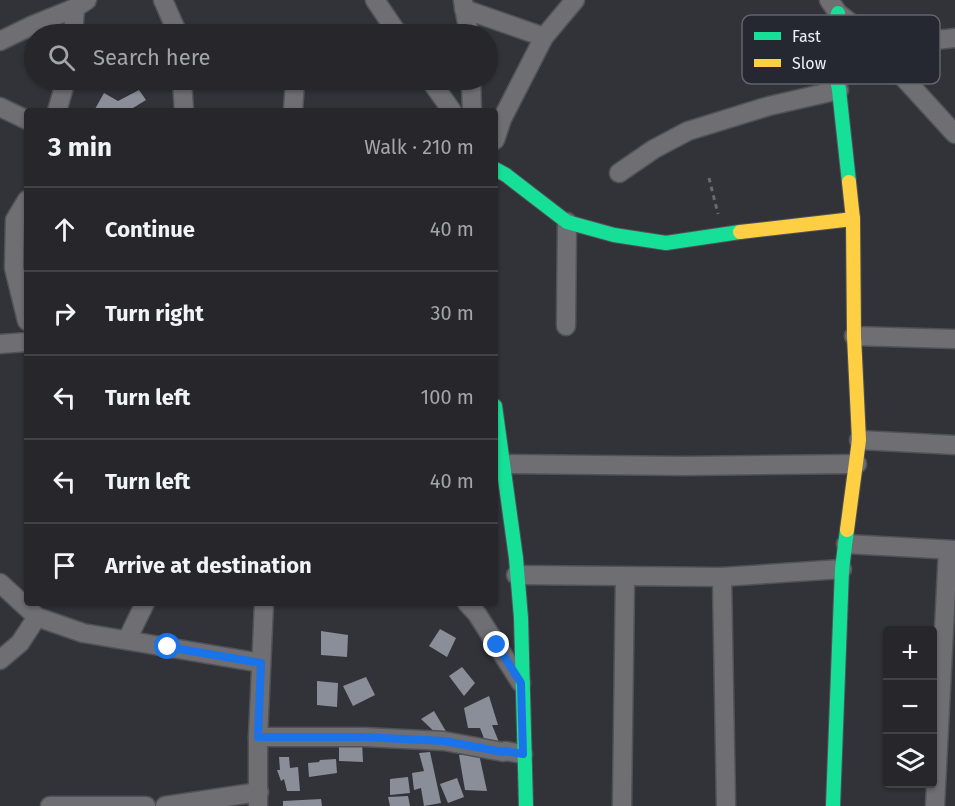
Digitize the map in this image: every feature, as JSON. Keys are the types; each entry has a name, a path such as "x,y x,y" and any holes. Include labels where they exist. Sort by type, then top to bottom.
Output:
{"street":[{"path":"163,0 174,24"},
{"path":"375,0 391,24"},
{"path":"498,131 544,37 575,0"},
{"path":"76,24 81,4"},
{"path":"35,24 81,4"},
{"path":"464,5 544,37"},
{"path":"464,5 467,24"},
{"path":"0,41 24,29"},
{"path":"940,40 955,38"},
{"path":"834,806 842,569 859,440 854,336 854,219 838,84"},
{"path":"909,84 955,134"},
{"path":"58,108 63,90"},
{"path":"183,90 184,108"},
{"path":"293,108 294,90"},
{"path":"437,90 450,108"},
{"path":"471,90 472,108"},
{"path":"619,173 654,149 688,131 769,106 839,90"},
{"path":"0,107 24,119"},
{"path":"498,171 506,175 567,222 614,235 666,243 722,234 854,219"},
{"path":"24,203 7,223 14,268 24,309"},
{"path":"566,326 567,222"},
{"path":"854,336 955,339"},
{"path":"0,344 24,342"},
{"path":"498,428 521,618 526,806"},
{"path":"859,440 955,445"},
{"path":"503,464 685,466 857,464"},
{"path":"846,544 952,550 935,806"},
{"path":"516,575 722,577 842,569"},
{"path":"622,806 625,577"},
{"path":"722,577 726,806"},
{"path":"0,584 24,603"},
{"path":"127,640 144,606"},
{"path":"165,806 259,799 258,737 264,606"},
{"path":"470,606 521,683"},
{"path":"0,660 20,643 33,610 83,633 261,663"},
{"path":"258,737 364,737 444,741 523,754"},
{"path":"50,806 146,806"}],"path":[{"path":"709,178 722,234"}],"building":[{"path":"139,90 146,100 133,108 96,108 104,93 118,101"},
{"path":"440,629 456,638 447,657 429,646"},
{"path":"321,631 348,635 347,657 321,655"},
{"path":"462,667 475,683 464,696 449,676"},
{"path":"366,677 375,695 353,706 343,686"},
{"path":"317,681 338,683 337,707 317,705"},
{"path":"489,696 498,725 492,725 503,752 485,741 480,728 468,728 464,708"},
{"path":"434,711 447,733 444,741 421,719"},
{"path":"362,741 363,762 339,761 339,742"},
{"path":"430,752 441,803 424,806 421,788 414,790 412,773 424,771 419,753"},
{"path":"479,754 487,791 465,790 459,755"},
{"path":"279,757 289,757 290,768 298,767 300,791 287,791 284,779 281,781 277,770 280,770"},
{"path":"336,759 337,773 309,777 308,763"},
{"path":"408,777 410,793 390,795 390,779"},
{"path":"457,778 464,797 448,803 440,784"},
{"path":"408,796 410,806 390,806 388,797"},
{"path":"321,799 322,806 283,806 283,801"}],"traffic: fast":[{"path":"838,84 849,182"},
{"path":"498,171 567,222 614,235 666,243 740,232"},
{"path":"498,428 516,558 521,618 526,806"},
{"path":"833,806 842,569 847,530"}],"traffic: slow":[{"path":"847,530 859,440 854,336 853,219 849,182"},
{"path":"740,232 853,219"}],"route":[{"path":"168,647 261,663 258,737 364,737 444,741 523,754 521,683 497,645"}]}
